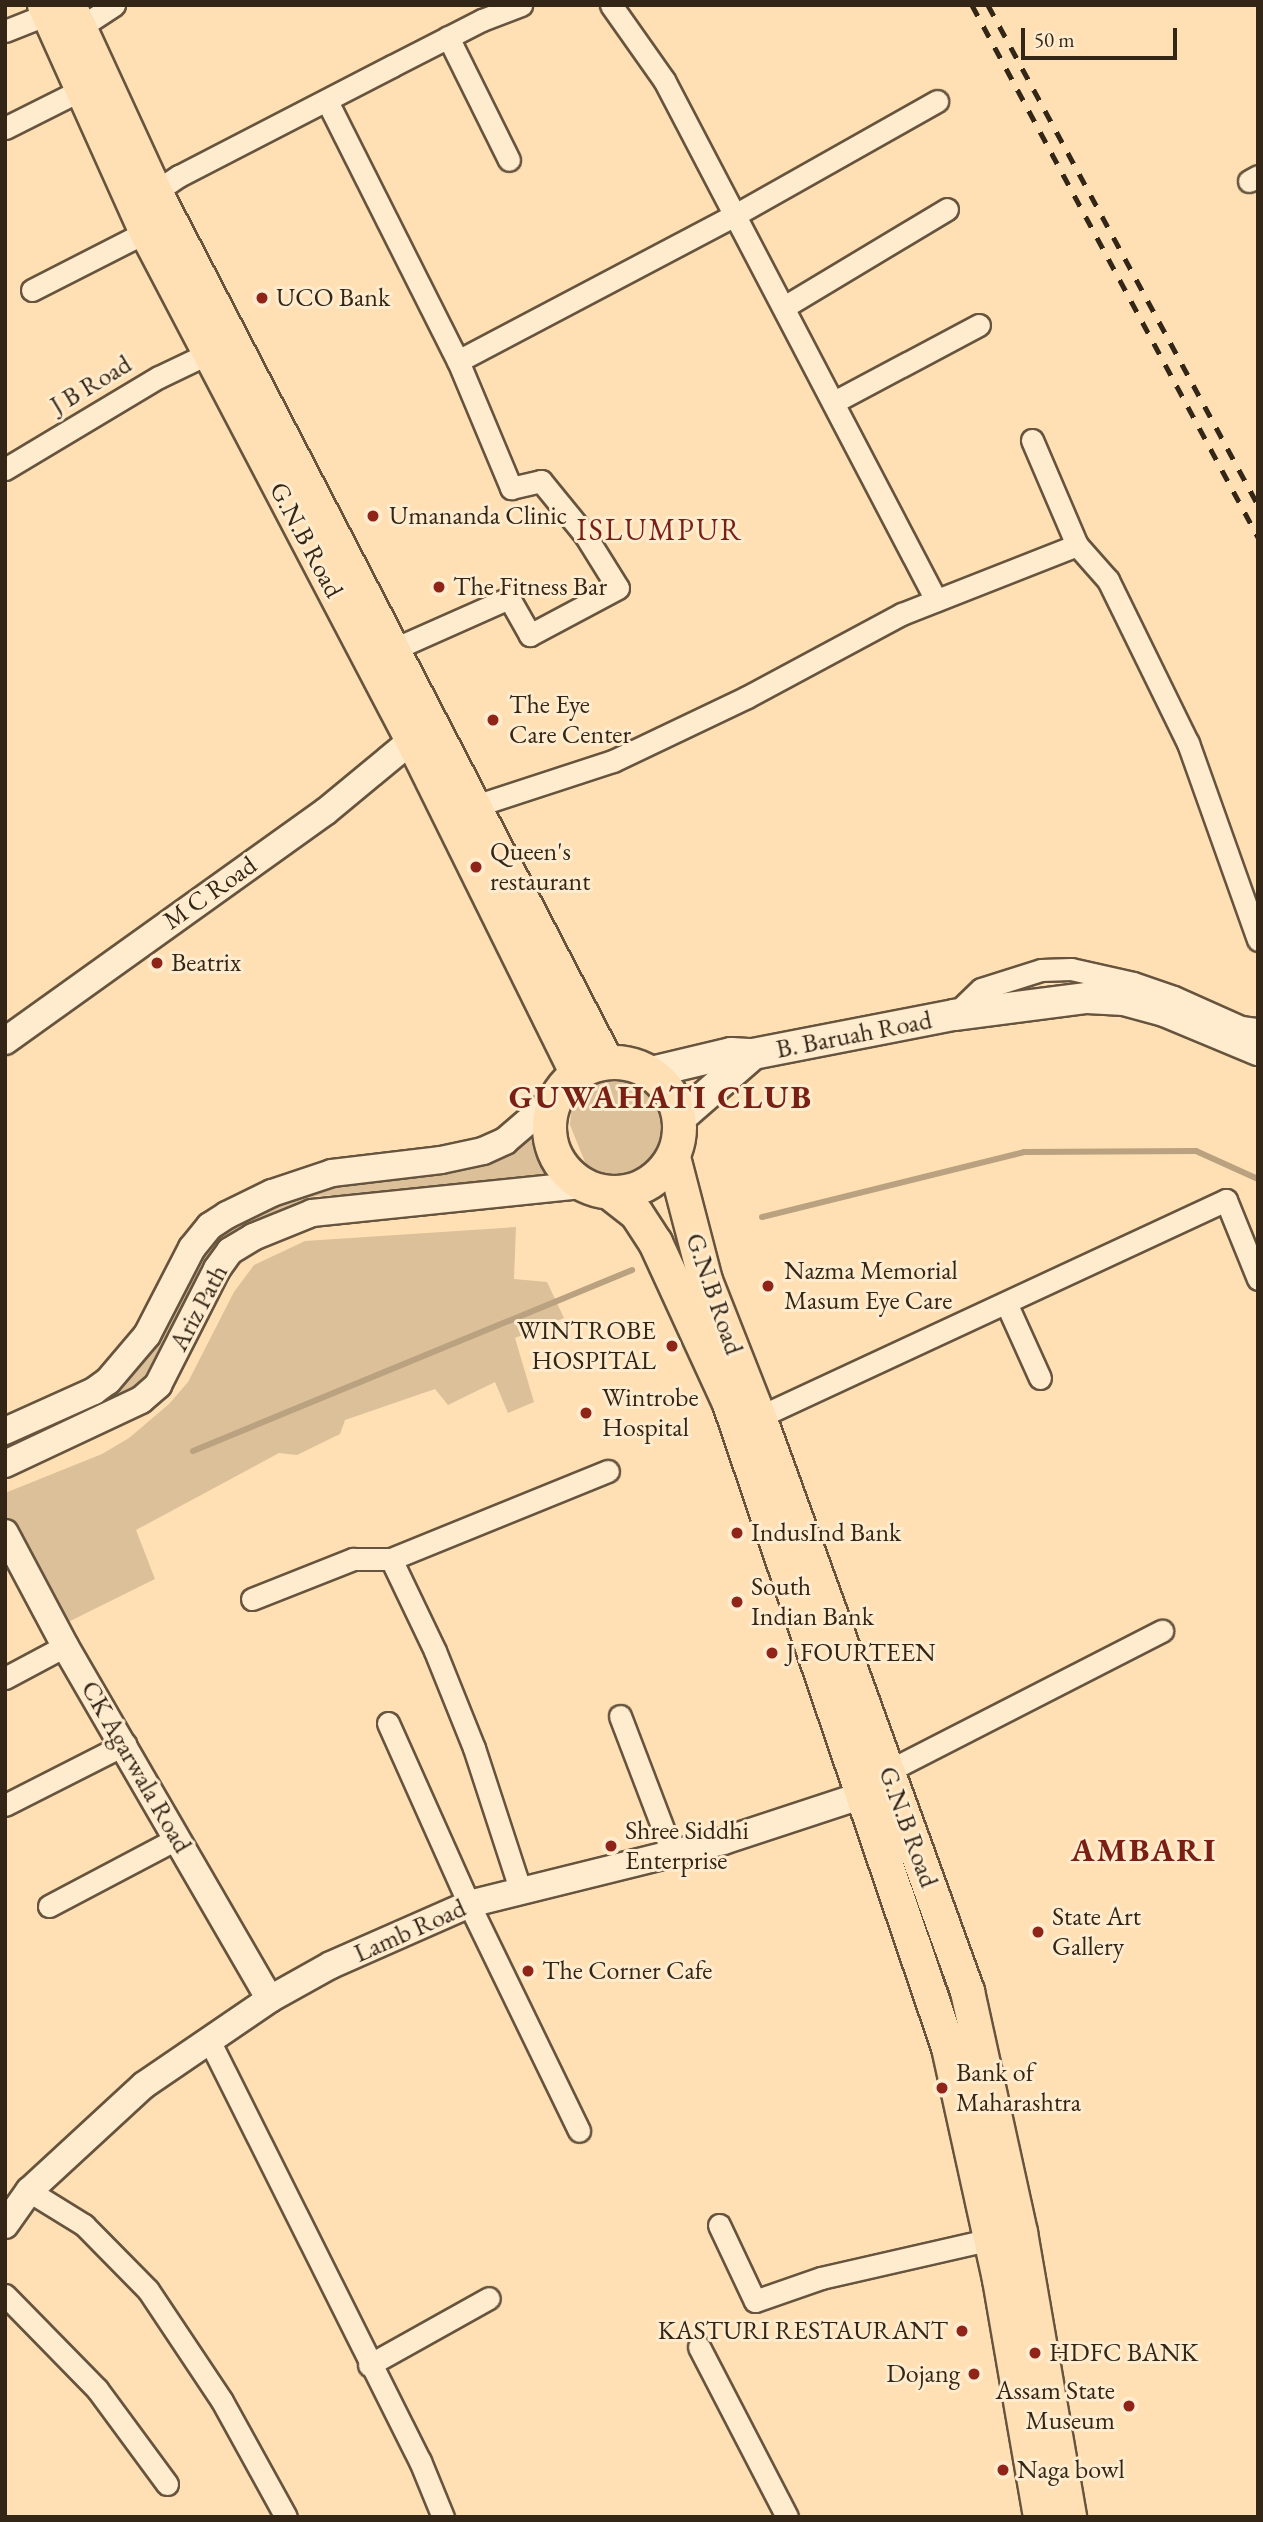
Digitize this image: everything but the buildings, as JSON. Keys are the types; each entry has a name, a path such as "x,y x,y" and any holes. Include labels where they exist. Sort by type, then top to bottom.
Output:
{"main road":[{"name":"G.N.B Road","path":"60,13 81,90 146,232 207,354 411,740 591,1066"},
{"name":"G.N.B Road","path":"60,13 394,649 472,807 591,1066"},
{"name":"B. Baruah Road","path":"651,1072 731,1053 753,1054 954,1015 1087,998 1124,1000 1164,1012 1258,1050"},
{"name":"B. Baruah Road","path":"680,1118 753,1054"},
{"path":"626,1062 651,1072 662,1081 674,1098 680,1118 679,1138 673,1157 662,1173 646,1184 628,1191 595,1189 564,1168 554,1153 549,1135 549,1117 554,1099 591,1066 626,1062"},
{"name":"G.N.B Road","path":"673,1157 695,1245 967,1991 1020,2232 1069,2517"},
{"name":"G.N.B Road","path":"595,1189 636,1213 655,1242 729,1403 948,2047 991,2239 1040,2517"}],"street":[{"path":"5,31 60,13 114,5"},
{"path":"155,192 179,176 448,37 479,13 521,5"},
{"path":"611,5 664,80 936,600"},
{"path":"448,37 509,160"},
{"path":"5,128 81,90"},
{"path":"327,101 458,361 511,488 541,481 590,542 618,588 530,635 509,598 394,649"},
{"path":"458,361 735,215 937,101"},
{"path":"784,307 947,209"},
{"path":"32,290 146,232"},
{"path":"834,402 979,325"},
{"name":"J B Road","path":"5,469 159,377 207,354"},
{"path":"1032,440 1077,545 1108,580 1188,743 1258,940"},
{"path":"472,807 613,761 747,697 902,614 1077,545"},
{"name":"M C Road","path":"5,1041 325,812 411,740"},
{"path":"954,1015 981,989 1041,970 1071,969 1154,990 1241,1027 1258,1029"},
{"name":"Ariz Path","path":"5,1431 94,1391 108,1381 147,1335 192,1248 210,1226 227,1215 272,1193 332,1173 441,1160 483,1151 505,1141 554,1099"},
{"name":"Ariz Path","path":"5,1464 141,1400 158,1385 217,1269 230,1251 253,1237 312,1213 595,1189"},
{"path":"759,1417 1007,1305 1226,1200 1258,1279"},
{"path":"1007,1305 1040,1378"},
{"path":"252,1599 353,1559 391,1559 608,1471"},
{"name":"CK Agarwala Road","path":"5,1533 65,1646 125,1744 270,1999"},
{"path":"391,1559 435,1651 474,1748 520,1889"},
{"path":"890,1778 1162,1631"},
{"path":"5,1678 65,1646"},
{"path":"620,1716 672,1852"},
{"path":"388,1723 469,1904 579,2131"},
{"path":"5,1805 125,1744"},
{"name":"Lamb Road","path":"5,2225 29,2191 144,2085 270,1999 331,1965 469,1904 520,1889 723,1841 861,1797 890,1778"},
{"path":"49,1906 178,1838"},
{"path":"210,2042 369,2365 420,2461 443,2517"},
{"path":"29,2191 85,2225 148,2290 222,2401 286,2517"},
{"path":"719,2225 755,2301 821,2278 991,2239"},
{"path":"5,2295 97,2389 167,2484"},
{"path":"369,2365 489,2298"},
{"path":"699,2347 787,2517"}],"shaded area":[{"path":"607,1072 631,1074 641,1080 654,1097 668,1130 669,1142 660,1164 642,1179 631,1183 607,1181 587,1167 570,1125 572,1101 578,1091 586,1082"},
{"path":"534,1132 549,1175 559,1184 316,1196 241,1226 216,1245 204,1263 159,1364 141,1384 108,1402 5,1447 5,1436 104,1393 140,1366 152,1349 194,1263 226,1222 305,1190"},
{"path":"516,1227 514,1279 547,1282 564,1318 515,1338 534,1402 508,1413 495,1382 448,1405 435,1389 345,1420 340,1434 297,1455 279,1453 136,1530 155,1579 60,1626 5,1521 5,1493 102,1454 129,1438 169,1404 188,1382 234,1292 254,1265 305,1241"}],"waterway":[{"path":"762,1217 1024,1152 1196,1151 1258,1179"},
{"path":"193,1451 632,1270"}],"railway":[{"path":"972,5 1258,537"},
{"path":"988,5 1258,505"}],"place":[{"name":"UCO Bank","path":"262,298"},
{"name":"Umananda Clinic","path":"373,516"},
{"name":"The Fitness Bar","path":"439,587"},
{"name":"The Eye Care Center","path":"493,720"},
{"name":"Queen's restaurant","path":"476,867"},
{"name":"Beatrix","path":"157,963"},
{"name":"Nazma Memorial Masum Eye Care","path":"768,1286"},
{"name":"WINTROBE HOSPITAL","path":"672,1346"},
{"name":"Wintrobe Hospital","path":"586,1413"},
{"name":"IndusInd Bank","path":"737,1533"},
{"name":"South Indian Bank","path":"737,1602"},
{"name":"J FOURTEEN","path":"772,1653"},
{"name":"Shree Siddhi Enterprise","path":"611,1846"},
{"name":"State Art Gallery","path":"1038,1932"},
{"name":"The Corner Cafe","path":"528,1971"},
{"name":"Bank of Maharashtra","path":"942,2088"},
{"name":"KASTURI RESTAURANT","path":"962,2331"},
{"name":"HDFC BANK","path":"1035,2353"},
{"name":"Dojang","path":"974,2374"},
{"name":"Assam State Museum","path":"1129,2406"},
{"name":"Naga bowl","path":"1003,2470"}],"district":[{"name":"ISLUMPUR","path":"660,530"},
{"name":"GUWAHATI CLUB","path":"661,1097"},
{"name":"AMBARI","path":"1144,1850"}]}
